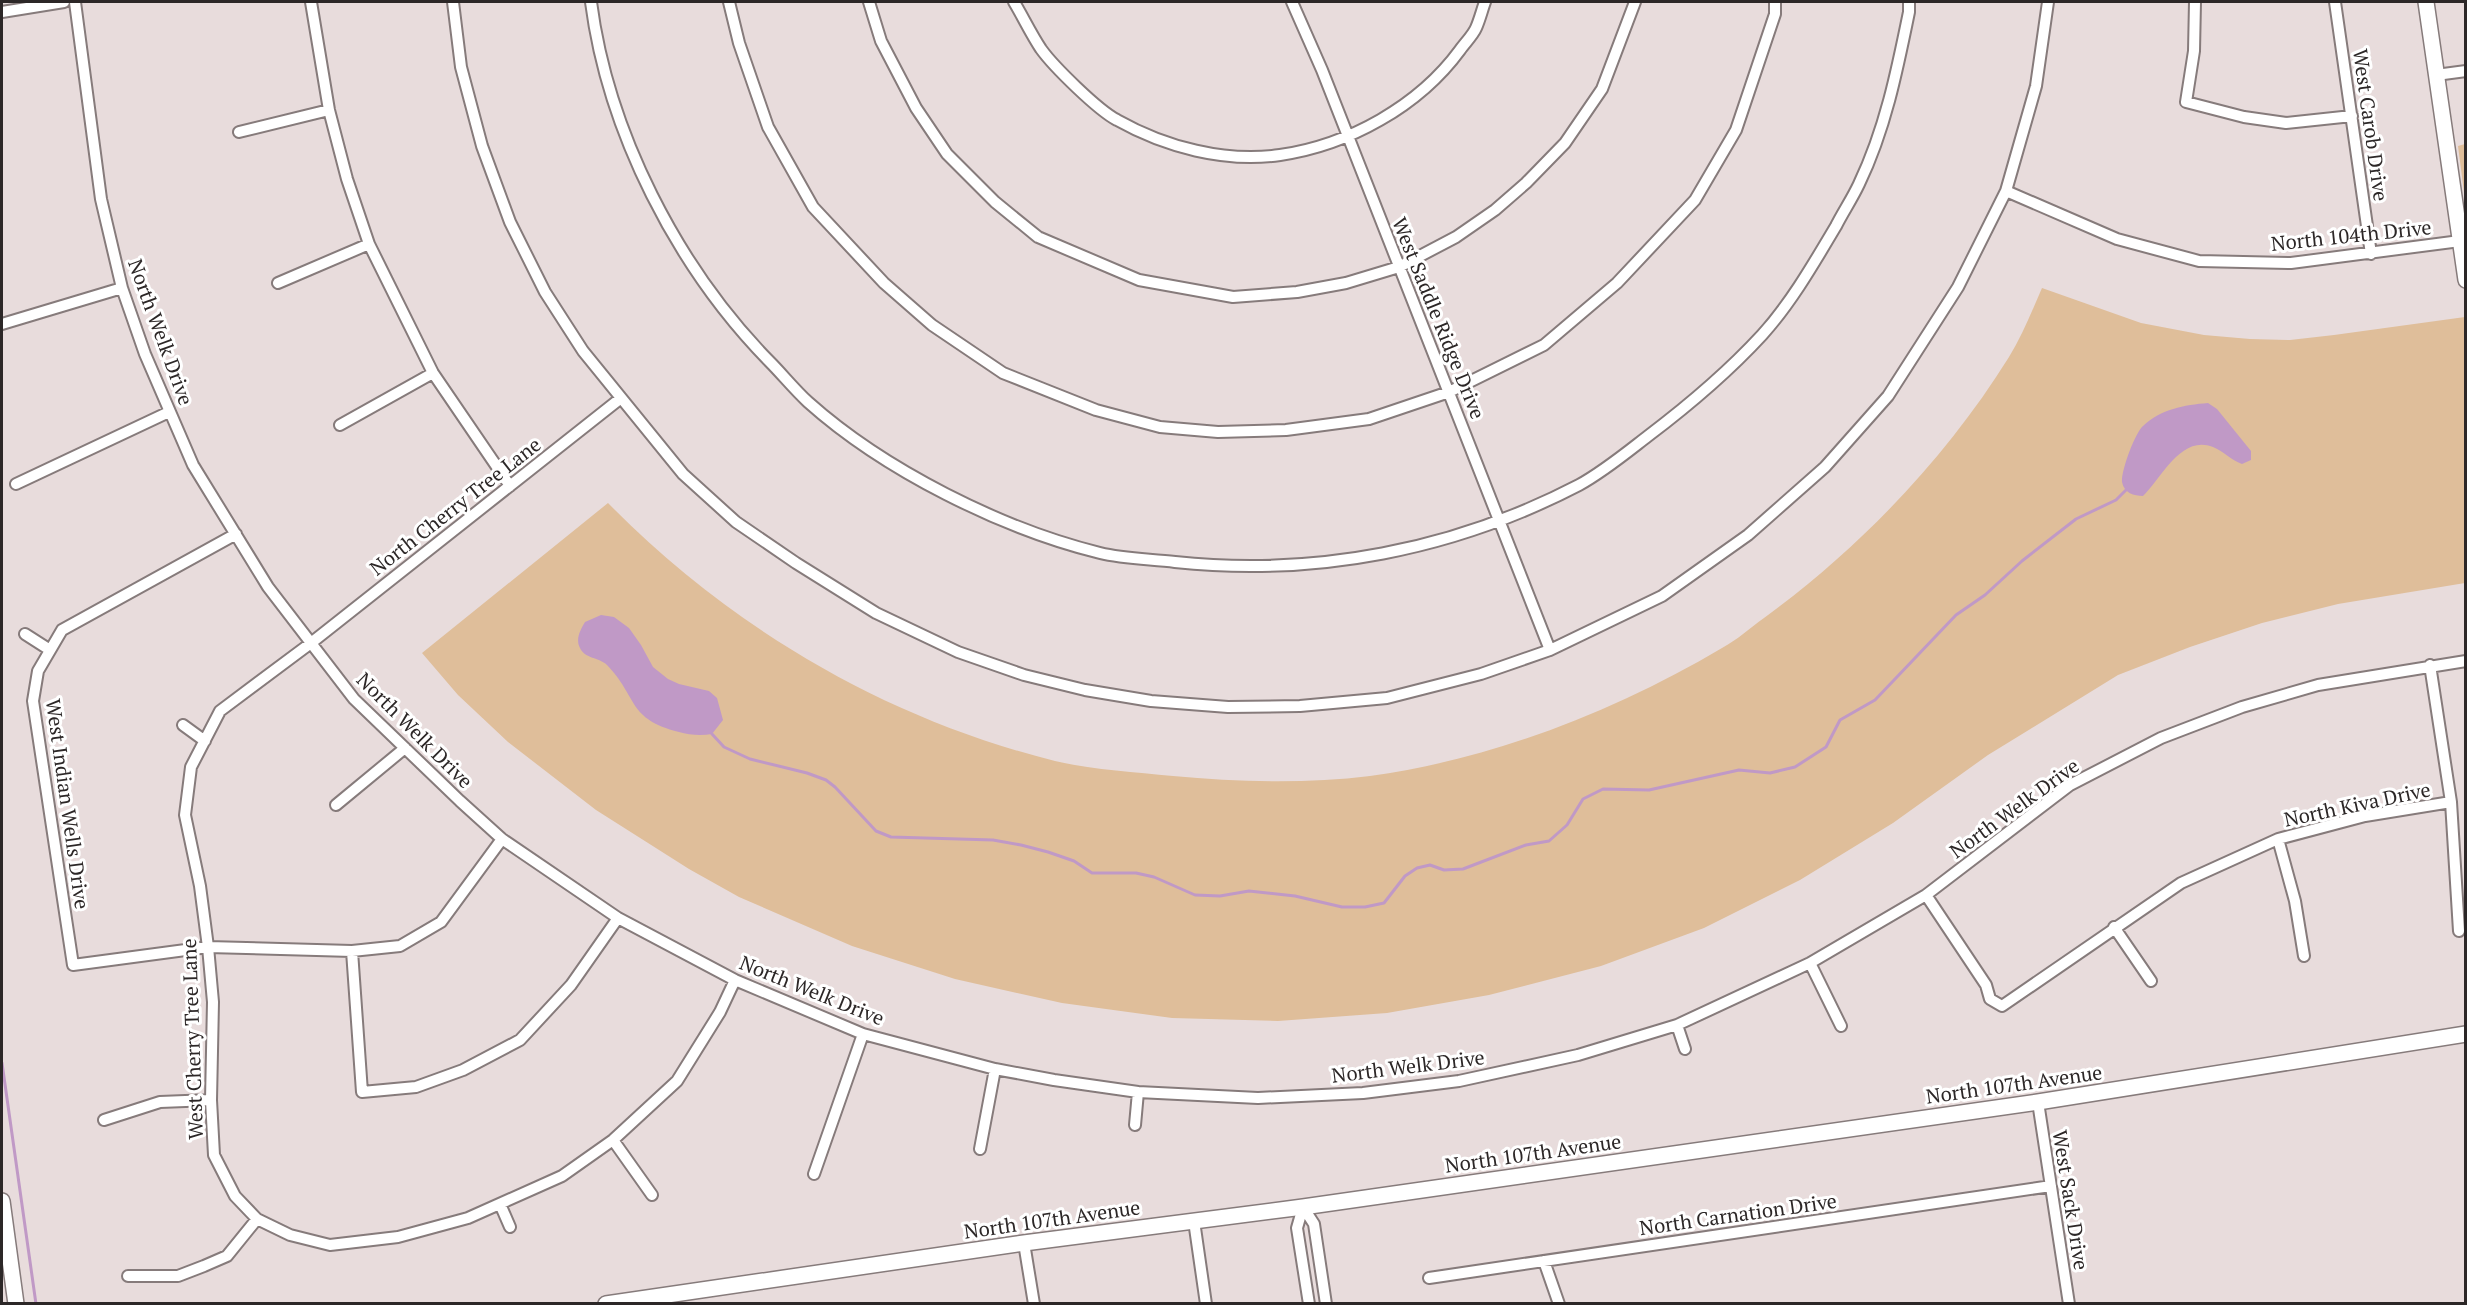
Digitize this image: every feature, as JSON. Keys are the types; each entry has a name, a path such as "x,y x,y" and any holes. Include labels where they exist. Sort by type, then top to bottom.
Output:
{"main road":[{"path":"2426,2 2466,280"},
{"name":"North 107th Avenue","path":"606,1304 661,1300 1024,1243 1303,1207 2038,1102 2466,1034"},
{"path":"2,1201 16,1304"}],"street":[{"path":"2,12 64,2"},
{"name":"North Welk Drive","path":"75,2 101,199 122,288 145,354 193,465 268,586 311,643 354,699 502,839 618,918 735,980 862,1034 995,1070 1054,1080 1138,1092 1258,1098 1363,1093 1459,1082 1578,1055 1677,1025 1810,963 1926,895 2070,785 2161,738 2242,707 2318,685 2430,665 2466,661"},
{"path":"311,2 329,110 347,179 369,244 433,373 510,486"},
{"path":"453,2 462,67 470,101 482,146 510,222 545,292 583,351 683,474 736,522 788,557 876,613 958,652 1024,675 1085,690 1151,701 1228,707 1300,706 1387,698 1481,674 1551,650 1662,596 1748,535 1825,467 1888,396 1958,287 2006,191 2036,86 2048,2"},
{"path":"591,2 595,33 621,125 659,209 701,280 746,337 809,403 879,456 955,498 1030,532 1104,554 1253,568 1328,563 1378,555 1500,520 1582,484 1697,398 1764,333 1810,271 1859,184 1890,102 1909,12 1909,2"},
{"path":"729,2 739,43 768,127 813,207 884,283 933,325 1003,373 1096,410 1160,427 1218,432 1286,430 1368,419 1449,392 1544,345 1617,283 1695,200 1736,130 1775,14 1775,2"},
{"path":"868,2 881,41 916,108 947,153 995,202 1038,237 1139,280 1233,297 1297,292 1346,283 1399,267 1456,237 1495,210 1526,183 1565,143 1602,89 1635,2"},
{"path":"1014,2 1042,51 1087,97 1116,120 1150,136 1202,152 1237,156 1278,155 1348,136 1403,107 1446,69 1476,29 1485,2"},
{"name":"West Saddle Ridge Drive","path":"1292,2 1348,136 1551,650"},
{"path":"2195,2 2194,51 2186,102 2244,117 2286,123 2352,116"},
{"name":"West Carob Drive","path":"2335,2 2371,254"},
{"path":"2436,75 2466,71"},
{"path":"239,132 329,110"},
{"name":"North 104th Drive","path":"2006,191 2117,239 2199,261 2291,263 2460,241"},
{"path":"278,283 369,244"},
{"path":"2,324 122,288"},
{"path":"340,425 433,373"},
{"name":"North Cherry Tree Lane","path":"311,643 621,398"},
{"path":"16,484 169,412"},
{"name":"West Indian Wells Drive","path":"208,947 73,965 33,701 38,671 62,630 236,534"},
{"path":"26,634 50,650"},
{"name":"West Cherry Tree Lane","path":"257,1219 235,1196 214,1155 211,1100 213,1002 200,886 185,815 191,766 220,711 311,643"},
{"path":"2430,665 2451,802 2459,931"},
{"path":"183,725 205,741"},
{"path":"336,805 405,748"},
{"name":"North Kiva Drive","path":"1926,895 1986,985 1990,999 2002,1006 2181,883 2278,839 2365,816 2451,802"},
{"path":"208,947 352,951 400,946 441,922 502,839"},
{"path":"2278,839 2295,901 2304,956"},
{"path":"352,951 362,1092 416,1087 463,1070 520,1040 572,985 618,918"},
{"path":"2114,927 2151,981"},
{"path":"1810,963 1841,1026"},
{"path":"128,1276 178,1276 227,1256 257,1219 290,1235 330,1245 398,1237 468,1218 562,1176 613,1140 677,1081 720,1012 735,980"},
{"path":"1677,1025 1685,1048"},
{"path":"814,1174 862,1034"},
{"path":"980,1149 995,1070"},
{"path":"1135,1125 1138,1092"},
{"path":"104,1120 160,1102 211,1100"},
{"name":"West Sack Drive","path":"2038,1102 2069,1304"},
{"path":"613,1140 652,1196"},
{"name":"North Carnation Drive","path":"1430,1278 2051,1186"},
{"path":"500,1204 510,1227"},
{"path":"1303,1207 1297,1228 1309,1304"},
{"path":"1303,1207 1314,1224 1326,1304"},
{"path":"1194,1221 1206,1304"},
{"path":"1024,1243 1034,1304"},
{"path":"1544,1261 1559,1304"}],"shaded area":[{"path":"2466,145 2465,200 2458,146"},
{"path":"2042,288 2141,323 2204,335 2250,339 2290,340 2465,317 2465,583 2338,604 2262,623 2190,647 2118,675 1988,755 1893,823 1800,880 1704,928 1601,966 1489,995 1387,1013 1278,1021 1172,1018 1062,1003 955,979 852,946 739,897 689,869 596,810 508,742 458,695 422,653 608,503 706,590 758,628 813,663 930,720 992,743 1084,767 1222,780 1321,780 1370,776 1462,758 1552,729 1640,692 1728,645 1800,591 1834,562 1899,499 1958,431 2009,357 2023,332"},
{"path":"2208,403 2217,409 2251,451 2251,460 2242,464 2213,447 2202,445 2191,447 2173,460 2143,496 2127,491 2122,482 2126,461 2143,426 2173,409"},
{"path":"601,615 614,617 629,628 653,667 668,679 709,691 717,698 723,720 712,734 683,733 650,721 635,706 607,665 582,652 578,641 585,622"}],"waterway":[{"path":"712,734 724,747 750,759 826,780 876,831 891,837 993,840 1021,845 1074,861 1092,873 1136,873 1154,877 1195,895 1220,896 1249,891 1295,896 1342,907 1365,907 1384,903 1405,876 1417,868 1430,865 1444,870 1463,869 1526,845 1549,841 1567,825 1583,799 1603,789 1649,790 1739,770 1770,773 1795,767 1826,747 1840,720 1875,700 1956,615 1985,595 2022,561 2076,519 2116,500 2126,490"},
{"path":"2,1063 36,1304"}]}
